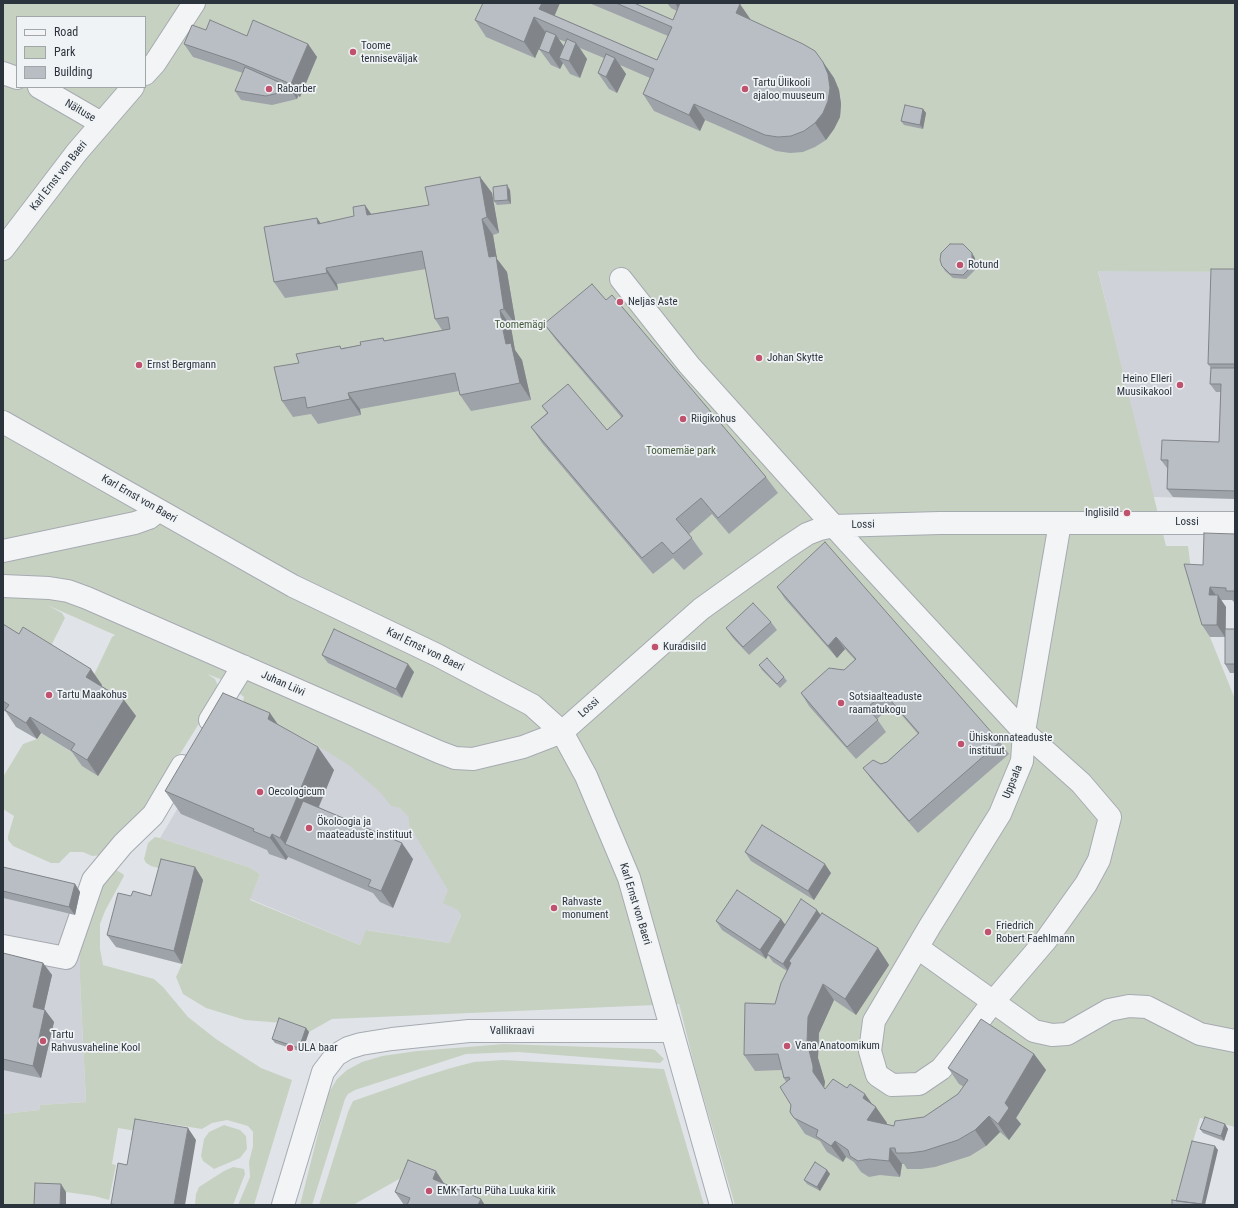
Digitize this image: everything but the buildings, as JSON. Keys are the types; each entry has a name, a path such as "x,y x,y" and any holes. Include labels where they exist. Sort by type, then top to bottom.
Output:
{"street":[{"path":"146,73 155,63 194,3"},
{"path":"3,73 16,78"},
{"name":"Näituse","path":"40,88 101,123"},
{"name":"Karl Ernst von Baeri","path":"3,249 101,123 132,88"},
{"path":"621,279 689,365 834,526 1024,732"},
{"name":"Karl Ernst von Baeri","path":"3,422 293,586 437,656 532,705 562,732 586,776 629,878 671,1031"},
{"path":"3,551 135,523 149,518 158,511"},
{"name":"Lossi","path":"562,732 702,609 807,534 834,526 1060,523 1235,523"},
{"name":"Uppsala","path":"1024,732 1081,783 1110,817 1098,860 1086,884 1046,940 993,1002 941,1070 919,1084 892,1084 877,1075 870,1051 874,1021 930,926 1000,814 1022,761 1024,732 1060,523"},
{"name":"Juhan Liivi","path":"3,586 49,588 68,591 455,758 474,759 504,753 562,732"},
{"path":"3,946 66,958 93,880 123,844 153,815 243,666"},
{"path":"918,948 1034,1031 1052,1035 1067,1034 1109,1010 1129,1006 1147,1007 1200,1034 1235,1041"},
{"name":"Vallikraavi","path":"283,1205 323,1072 336,1055 348,1048 392,1039 469,1031 671,1031"},
{"path":"671,1031 722,1205"}],"shaded area":[{"name":"Heino Elleri Muusikakool","path":"1098,270 1235,272 1235,499 1153,497"},
{"path":"236,710 245,710 366,771 414,823 462,912 449,943 367,930 360,945 250,899 260,874 251,868 160,838"},
{"name":"Tartu Rahvusvaheline Kool","path":"3,898 75,915 85,926 80,980 86,1102 40,1105 39,1110 3,1114"}],"green space":[{"name":"Toomemäe park","path":"3,3 1235,3 1235,272 1098,271 1166,546 1188,546 1192,577 1210,637 1235,699 1235,1127 1200,1118 1174,1205 735,1205 696,1072 679,1004 332,1019 309,1032 282,1023 245,1020 206,1008 183,994 176,977 182,964 169,871 151,866 146,863 144,859 148,843 155,837 251,868 260,874 250,900 360,945 366,930 449,943 461,915 458,910 443,903 448,890 409,825 409,818 400,808 391,806 380,792 350,766 313,743 261,717 241,712 244,697 220,679 207,674 215,679 218,686 210,706 145,810 103,855 92,856 83,852 70,852 59,863 51,863 13,846 8,840 8,836 14,816 3,809 3,777 23,744 37,739 41,733 86,761 92,679 112,637 115,635 47,605 62,613 65,618 48,652 3,633"},
{"path":"116,870 124,876 105,911 100,924 100,949 103,965 154,979 163,987 188,1017 216,1039 261,1068 292,1080 254,1205 238,1205 250,1177 249,1162 253,1146 253,1132 248,1126 227,1120 212,1123 202,1129 141,1120 136,1131 118,1128 112,1164 116,1165 109,1200 66,1192 40,1205 3,1205 3,1114 39,1110 40,1105 86,1102 80,950 85,926 104,883"},
{"path":"504,1044 651,1049 655,1050 664,1059 660,1063 518,1052 466,1054 355,1090 348,1094 345,1099 312,1205 300,1205 328,1094 337,1079 347,1070 362,1062 382,1056 417,1051"},
{"path":"503,1060 664,1069 704,1205 468,1205 408,1174 353,1205 319,1205 348,1112 353,1101 451,1068 474,1062"},
{"path":"224,1125 240,1130 246,1136 247,1149 240,1158 214,1169 203,1161 201,1156 204,1139 209,1132"},
{"path":"233,1167 244,1169 245,1174 233,1205 195,1204 196,1194 199,1187"}],"place":[{"name":"Toome tenniseväljak","path":"353,52"},
{"name":"Rabarber","path":"269,89"},
{"name":"Tartu Ülikooli ajaloo muuseum","path":"745,89"},
{"name":"Rotund","path":"960,265"},
{"name":"Neljas Aste","path":"620,302"},
{"name":"Johan Skytte","path":"759,358"},
{"name":"Ernst Bergmann","path":"139,365"},
{"name":"Heino Elleri Muusikakool","path":"1180,385"},
{"name":"Riigikohus","path":"683,419"},
{"name":"Inglisild","path":"1127,513"},
{"name":"Kuradisild","path":"655,647"},
{"name":"Tartu Maakohus","path":"49,695"},
{"name":"Sotsiaalteaduste raamatukogu","path":"841,703"},
{"name":"Ühiskonnateaduste instituut","path":"961,744"},
{"name":"Oecologicum","path":"260,792"},
{"name":"Ökoloogia ja maateaduste instituut","path":"309,828"},
{"name":"Rahvaste monument","path":"554,908"},
{"name":"Friedrich Robert Faehlmann","path":"988,932"},
{"name":"Tartu Rahvusvaheline Kool","path":"43,1041"},
{"name":"Vana Anatoomikum","path":"787,1046"},
{"name":"ULA baar","path":"290,1048"},
{"name":"EMK Tartu Püha Luuka kirik","path":"429,1191"}],"park label":[{"name":"Toomemägi","path":"520,325"}]}
